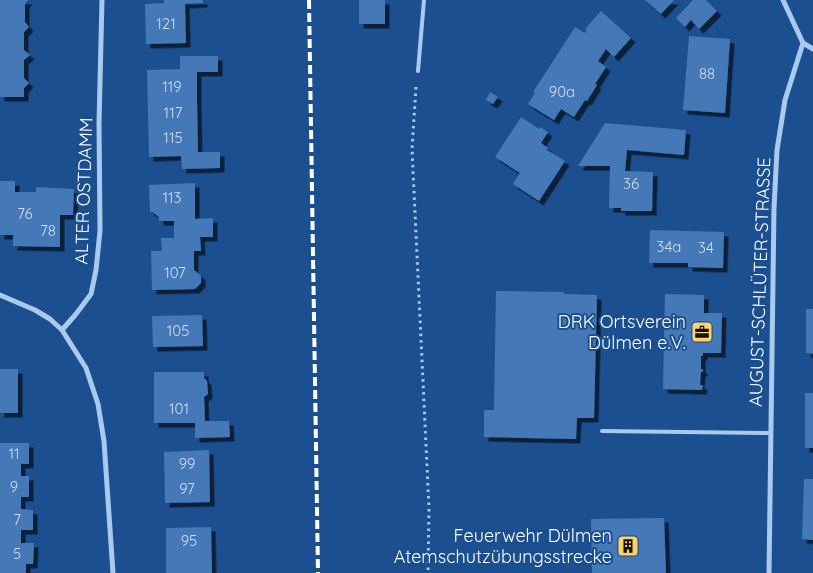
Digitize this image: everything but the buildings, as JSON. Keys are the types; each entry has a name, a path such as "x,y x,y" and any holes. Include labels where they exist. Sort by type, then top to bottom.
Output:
{"street":[{"name":"ALTER OSTDAMM","path":"62,330 91,294 96,270 100,231 99,124 102,0"},
{"path":"783,0 803,42 813,48"},
{"name":"AUGUST-SCHLÜTER-STRASSE","path":"769,573 774,208 777,150 785,100 803,42"},
{"path":"0,295 35,310 50,319 62,330 86,368 98,404 104,441 113,573"}],"lane":[{"path":"418,71 424,0"},
{"path":"602,431 770,433"}],"path":[{"path":"418,71 412,149 429,508 428,573"}],"railway":[{"path":"309,0 318,573"}],"place":[{"name":"DRK Ortsverein Dülmen e.V.","path":"702,332"},
{"name":"Feuerwehr Dülmen Atemschutzübungsstrecke","path":"628,546"}]}
